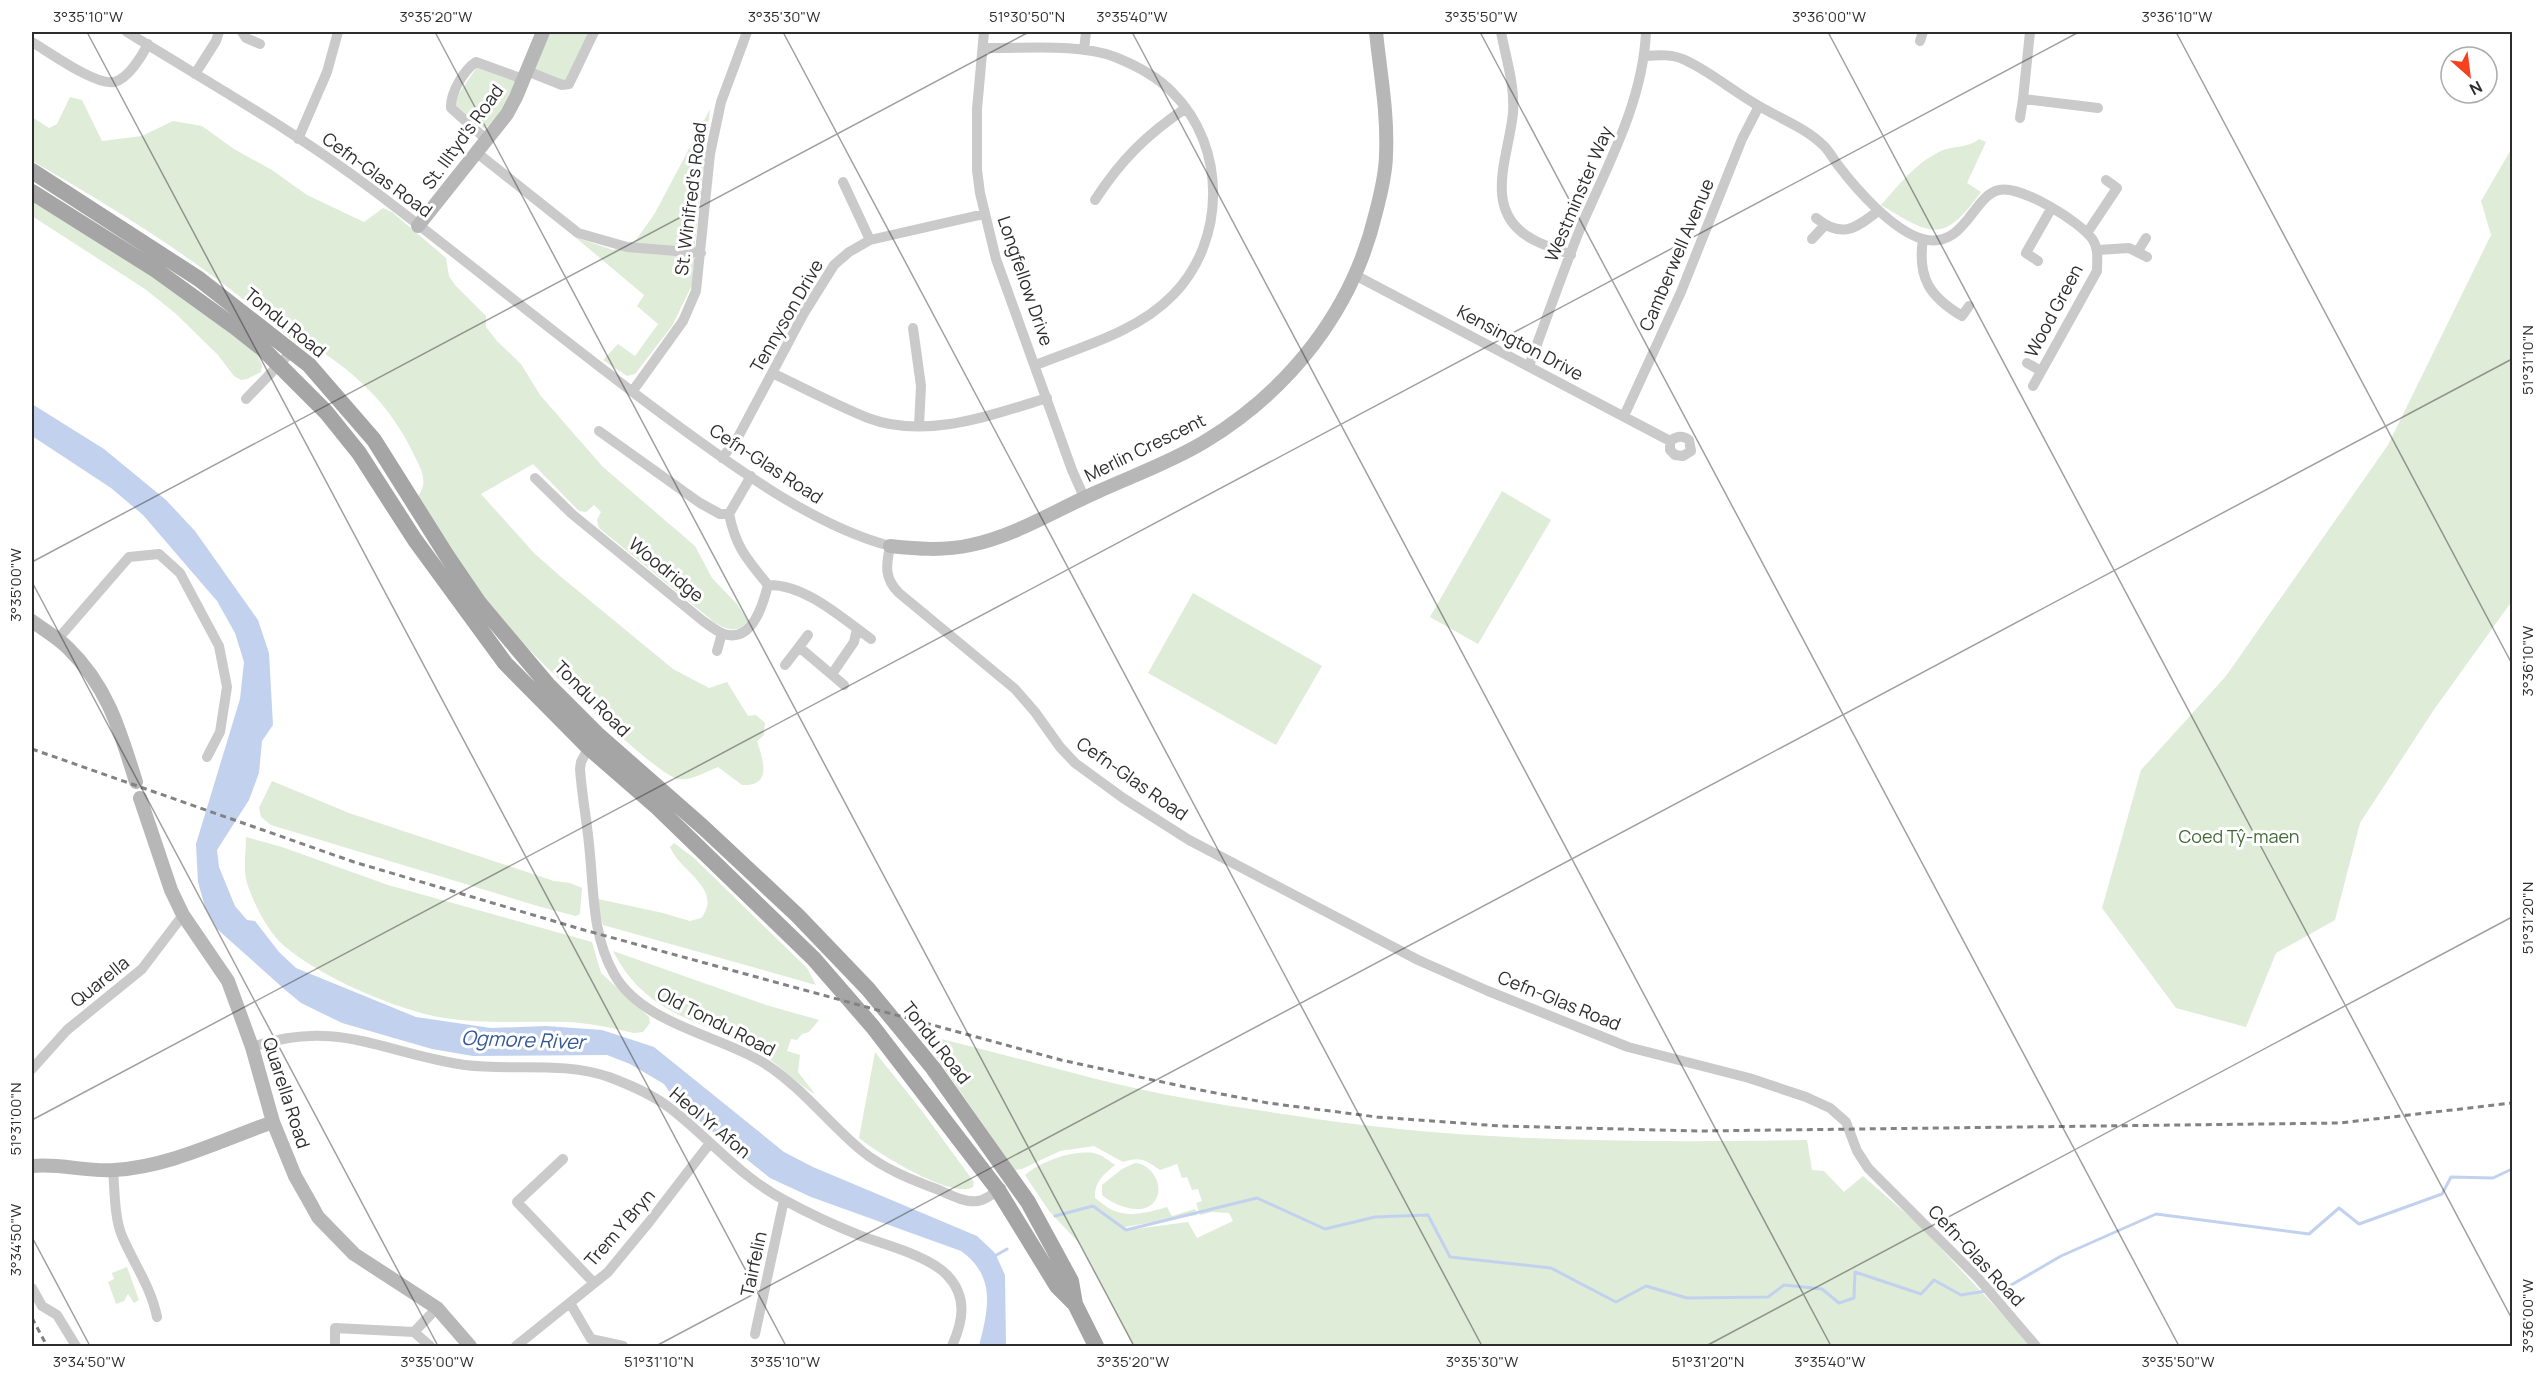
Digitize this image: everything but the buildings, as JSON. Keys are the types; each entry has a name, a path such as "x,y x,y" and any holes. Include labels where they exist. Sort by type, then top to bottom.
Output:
{"main road":[{"name":"Tondu Road","path":"32,171 199,279 309,364 374,440 447,556 504,635 548,685 592,741 704,828 771,891 868,989 909,1038 1014,1180 1047,1233 1071,1281 1075,1304"},
{"name":"Tondu Road","path":"32,192 156,270 235,327 263,349 326,412 359,453 415,540 493,649 592,741 814,959 873,1027 998,1190 1057,1286 1075,1304 1099,1344"}],"street":[{"name":"Cefn-Glas Road","path":"127,32 298,139 371,189 632,392 722,458 835,527 864,539 890,546 886,569 890,584 1015,688 1035,711 1060,747 1075,762 1123,798 1189,840 1418,960 1488,991 1628,1047 1749,1078 1806,1097 1830,1108 1846,1122 1857,1151 1868,1168 1984,1285 2036,1347"},
{"path":"195,74 216,41 219,32"},
{"path":"242,32 246,38 260,44"},
{"path":"298,139 327,72 338,32"},
{"name":"St. Illtyd's Road","path":"418,226 507,114 543,32"},
{"path":"487,140 451,108 452,96 471,66 477,62 562,85 569,84 594,32"},
{"name":"St. Winifred's Road","path":"632,392 682,321 696,291 712,143 721,102 747,32"},
{"name":"Longfellow Drive","path":"984,32 977,142 977,170 984,214 996,259 1072,470 1084,497"},
{"path":"1084,50 1086,32"},
{"name":"Merlin Crescent","path":"890,546 929,549 973,544 997,537 1201,444 1254,408 1275,389 1305,357 1335,314 1355,275 1372,231 1381,193 1386,156 1385,111 1376,32"},
{"path":"1501,32 1512,75 1514,99 1510,138 1501,178 1503,203 1510,218 1531,239 1571,255"},
{"name":"Westminster Way","path":"1529,366 1571,255 1625,126 1645,56 1646,32"},
{"path":"2020,118 2030,32"},
{"path":"32,42 93,78 106,83 119,80 148,44"},
{"path":"984,48 1084,50 1115,57 1144,72 1174,93 1203,135 1215,198 1207,240 1188,277 1174,294 1140,321 1114,334 1036,365"},
{"path":"1645,56 1666,55 1684,59 1759,106 1815,137 1878,211 1897,225 1923,239 1924,274 1927,285 1943,304 1966,311 1956,327"},
{"path":"2023,99 2098,108"},
{"name":"Camberwell Avenue","path":"1624,416 1681,292 1742,139 1759,106"},
{"path":"1095,200 1136,146 1186,108"},
{"path":"476,152 578,233 627,247 701,253"},
{"path":"2087,233 2122,190 2106,180"},
{"path":"843,182 870,240"},
{"name":"Wood Green","path":"1923,239 1940,238 1952,234 1966,224 1985,199 2000,190 2022,193 2074,222 2087,233 2097,250 2097,271 2033,386"},
{"path":"2038,261 2026,253 2051,209"},
{"path":"1816,218 1829,228 1846,230 1862,224 1878,211"},
{"name":"Tennyson Drive","path":"722,458 737,439 804,313 834,265 849,252 870,240 984,214"},
{"path":"1812,239 1825,225"},
{"name":"Wood Green","path":"2097,250 2129,248 2142,254 2146,238"},
{"name":"Kensington Drive","path":"1355,275 1670,441"},
{"path":"913,327 921,386 918,426"},
{"path":"246,399 292,351"},
{"path":"2027,363 2041,371"},
{"path":"772,374 870,418 918,426 944,425 1047,398"},
{"path":"599,430 700,503 720,514 729,514"},
{"path":"751,476 729,514 732,533 738,547 768,585 794,588 832,609 871,639"},
{"name":"Woodridge","path":"535,478 580,521 703,621 722,633"},
{"path":"57,640 129,558 159,554 180,573 219,646 227,687 220,732 207,757"},
{"path":"717,651 722,633 738,634 751,625 761,611 768,585"},
{"path":"32,621 66,646 98,684 116,722 136,782"},
{"path":"832,674 854,642 857,629"},
{"path":"785,665 808,635"},
{"path":"799,647 844,685"},
{"name":"Old Tondu Road","path":"592,741 580,769 594,913 601,945 614,975 624,987 655,1013 748,1054 776,1071 797,1088 862,1151 882,1165 929,1187 968,1200 980,1200 1014,1180"},
{"name":"Quarella Road","path":"140,798 171,890 183,915 228,981 252,1047 273,1122 295,1176 318,1217 354,1254 436,1308 470,1347"},
{"name":"Quarella","path":"32,1069 67,1030 142,969 183,915"},
{"name":"Heol Yr Afon","path":"252,1047 273,1040 307,1035 336,1036 364,1040 466,1065 558,1068 607,1076 643,1091 668,1107 729,1162 784,1200 857,1234 924,1260 947,1275 959,1292 963,1311 952,1347"},
{"path":"32,1166 44,1164 113,1170 159,1163 273,1122"},
{"name":"Trem Y Bryn","path":"516,1347 608,1272 710,1143"},
{"path":"563,1159 517,1202 594,1283"},
{"path":"113,1170 121,1234 153,1297 157,1317"},
{"name":"Tairfelin","path":"755,1334 784,1200"},
{"path":"32,1288 42,1306 57,1315 76,1347"},
{"path":"570,1303 591,1339 623,1347"},
{"path":"414,1332 436,1308"},
{"path":"335,1347 335,1328 414,1332 430,1347"}],"green space":[{"path":"549,32 589,32 570,77 564,81 535,69"},
{"path":"477,67 515,81 503,109 485,129 456,108 455,99"},
{"path":"70,97 82,100 102,141 142,136 173,121 202,126 307,195 364,222 383,208 392,212 446,258 449,276 455,285 486,316 486,327 521,364 540,395 603,467 695,546 712,578 737,604 748,621 736,629 723,627 714,622 599,528 597,520 601,512 594,505 586,512 579,511 533,464 481,494 534,553 673,669 709,688 727,682 748,716 756,715 765,723 764,735 757,741 763,763 762,777 758,782 742,785 718,767 693,777 678,779 665,772 618,734 536,657 481,594 417,499 423,488 420,466 394,420 368,389 322,352 304,341 296,344 235,293 169,245 101,201 32,161 32,117 49,128 57,124"},
{"path":"710,109 695,242 693,283 672,326 635,374 627,376 603,360 618,344 635,356 658,324 637,306 644,295 575,237 613,250 629,246 636,240 655,213"},
{"path":"1979,139 1986,142 1967,183 1981,192 1956,221 1936,230 1925,228 1881,205 1923,162 1944,150 1970,144"},
{"name":"Coed Tŷ-maen","path":"2512,148 2512,601 2433,711 2360,823 2335,920 2276,953 2246,1027 2176,1008 2102,908 2141,770 2226,676 2388,445 2491,235 2481,201"},
{"path":"32,198 152,276 256,352 262,365 261,372 241,380 234,376 218,355 175,313 145,289 32,216"},
{"path":"1502,491 1551,520 1478,644 1430,617"},
{"path":"1193,593 1322,666 1276,745 1148,673"},
{"path":"272,781 349,813 554,881 570,883 582,888 580,914 576,916 541,907 271,825 261,817 259,808"},
{"path":"246,837 282,847 388,885 592,942 601,973 649,1017 650,1023 643,1032 634,1033 575,1023 459,1020 404,1008 359,990 317,969 299,957 283,945 266,924 247,883"},
{"path":"674,843 694,858 807,968 816,985 603,925 597,905 598,899 690,921 701,918 707,908 704,889 675,856 670,847"},
{"path":"613,951 766,1005 819,1020 809,1032 802,1034 797,1040 791,1039 787,1051 800,1055 798,1072 815,1094 765,1056 743,1043 680,1016 661,1005 644,992 627,974"},
{"path":"920,1034 1145,1090 1237,1107 1348,1123 1544,1139 1807,1140 1812,1170 1824,1171 1844,1192 1863,1176 1918,1224 2032,1346 1133,1346 1080,1244 1049,1211 1025,1175 1040,1165 1058,1158 1077,1153 1094,1153 1115,1165 1100,1179 1095,1192 1095,1198 1110,1209 1132,1214 1167,1207 1172,1216 1195,1209 1197,1215 1125,1227 1127,1230 1188,1222 1197,1238 1233,1221 1229,1213 1212,1212 1200,1215 1196,1203 1202,1201 1198,1189 1192,1190 1187,1177 1182,1178 1177,1164 1160,1170 1143,1160 1134,1159 1123,1162 1094,1146 1060,1151 1022,1169 1015,1170"},
{"path":"875,1052 974,1182 973,1187 963,1189 949,1187 932,1181 897,1163 859,1138"},
{"path":"1135,1163 1147,1167 1158,1183 1154,1202 1142,1209 1120,1206 1102,1195 1102,1185 1122,1169"},
{"path":"127,1267 139,1300 134,1303 128,1294 124,1301 116,1304 108,1282 114,1279 112,1273"}],"water":[{"name":"Ogmore River","path":"32,404 104,449 166,500 195,531 258,620 269,653 273,725 262,741 259,773 249,800 217,850 219,867 235,906 247,920 255,921 279,952 296,968 416,1017 491,1028 546,1026 602,1030 654,1047 784,1152 813,1167 977,1236 995,1253 1005,1275 1006,1346 979,1346 987,1307 985,1283 972,1261 961,1251 811,1197 770,1178 677,1103 664,1084 630,1064 607,1055 473,1056 432,1049 342,1023 301,1003 217,929 205,907 198,882 196,844 240,699 244,662 235,633 217,601 143,515 111,488 32,436"}],"waterway":[{"path":"1993,1290 2006,1288 2061,1256 2156,1214 2309,1234 2339,1208 2359,1224 2442,1194 2451,1177 2493,1178 2512,1169"},
{"path":"1055,1216 1093,1206 1126,1230 1257,1198 1325,1229 1375,1217 1428,1215 1450,1257 1551,1268 1616,1302 1646,1286 1687,1298 1768,1297 1784,1285 1822,1289 1839,1303 1854,1298 1855,1272 1921,1294 1934,1280 1961,1295 1986,1291"},
{"path":"993,1257 1007,1249"}],"railway":[{"path":"32,749 354,862 584,930 1061,1060 1268,1103 1377,1117 1500,1126 1699,1131 2340,1123 2512,1103"},
{"path":"32,1318 47,1346"}]}
